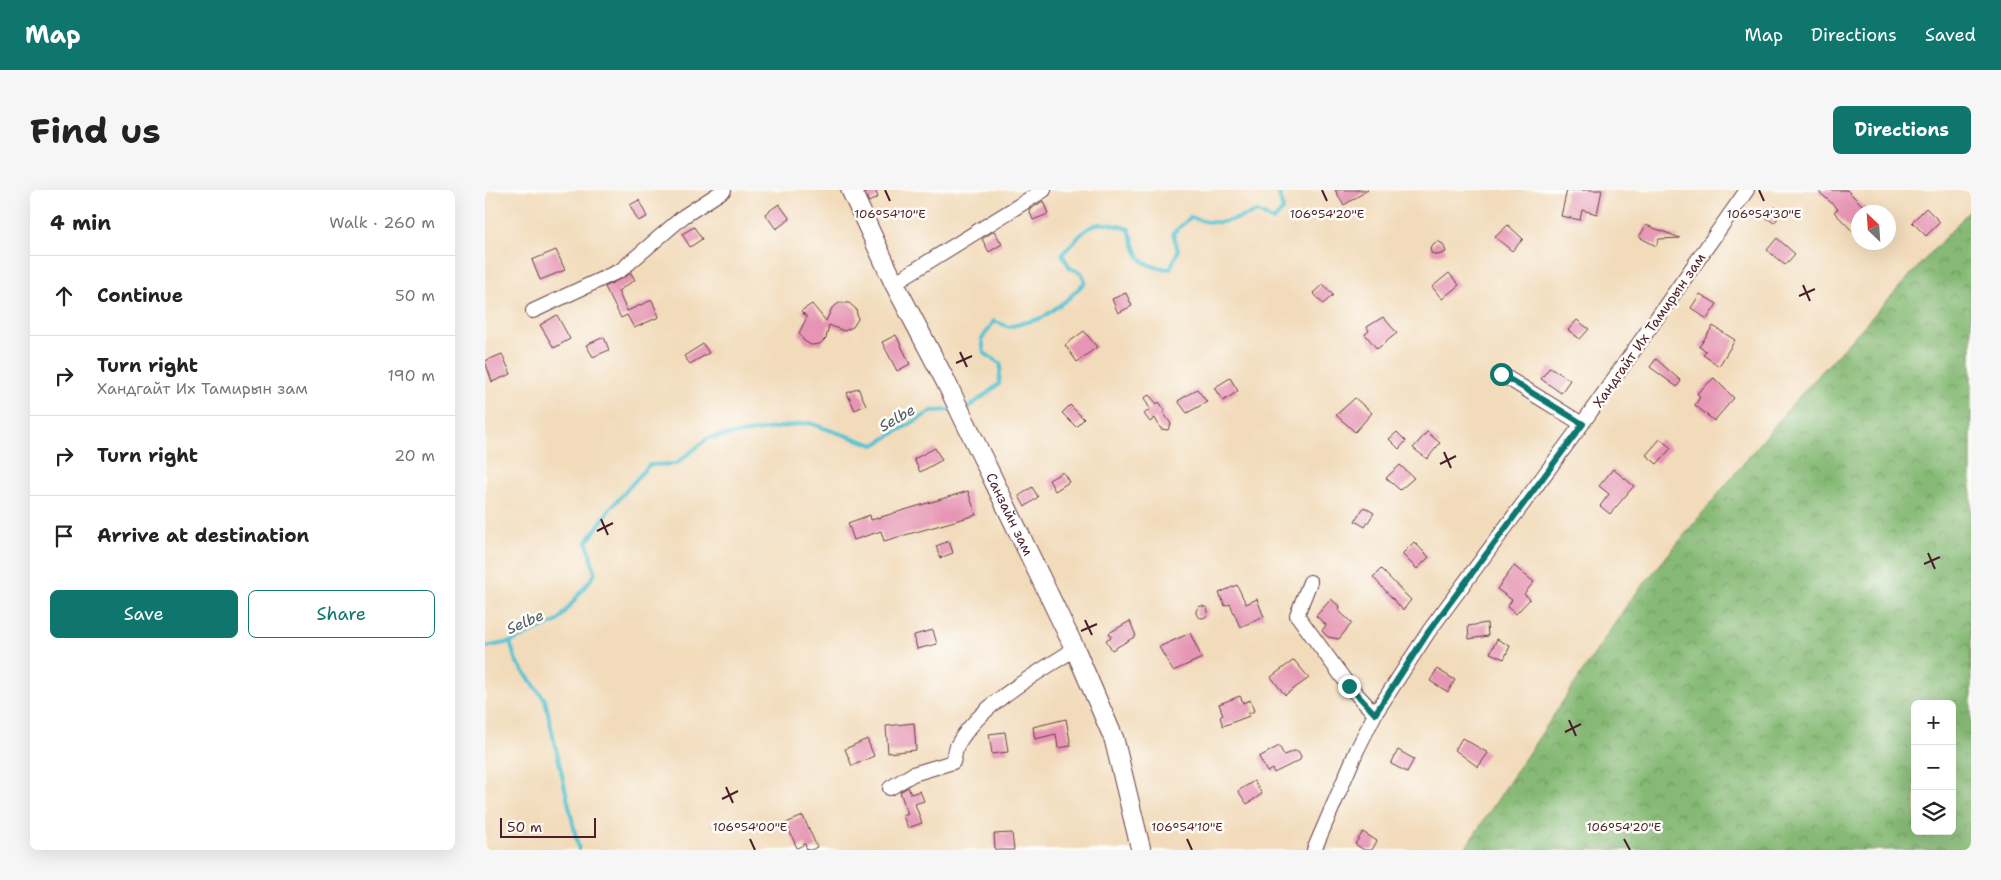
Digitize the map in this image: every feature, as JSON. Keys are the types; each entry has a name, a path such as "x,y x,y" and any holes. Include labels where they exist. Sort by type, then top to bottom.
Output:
{"main road":[{"name":"Санзайн зам","path":"851,190 894,282 946,382 1075,649 1114,739 1141,850"}],"street":[{"path":"533,311 621,270 684,216 724,190"},
{"path":"894,282 1044,190"},
{"name":"Хандгайт Их Тамирын зам","path":"1314,850 1357,750 1375,714 1429,631 1583,424 1747,190"},
{"path":"1501,374 1583,424"},
{"path":"1310,582 1297,615 1349,686 1375,714"},
{"path":"890,788 913,774 953,762 957,745 971,724 1021,684 1075,649"}],"green space":[{"path":"1971,209 1971,850 1464,850 1629,602 1795,401"}],"building":[{"path":"863,190 875,190 878,197 869,202"},
{"path":"1335,190 1368,190 1344,205"},
{"path":"1567,190 1602,190 1597,214 1582,210 1580,220 1561,216"},
{"path":"1817,190 1847,190 1862,205 1851,205 1851,230 1834,212 1838,209"},
{"path":"639,200 647,217 638,221 630,205"},
{"path":"1043,201 1048,214 1033,220 1029,210"},
{"path":"779,204 790,219 776,229 765,214"},
{"path":"1774,207 1782,213 1774,223 1765,217"},
{"path":"1926,208 1940,222 1926,236 1912,222"},
{"path":"1508,225 1523,239 1512,251 1495,237"},
{"path":"1646,225 1680,238 1659,239 1656,246 1639,237"},
{"path":"694,227 702,239 690,247 682,234"},
{"path":"994,231 1002,244 989,252 982,239"},
{"path":"1777,238 1795,254 1785,265 1767,250"},
{"path":"1437,241 1443,244 1446,252 1438,255 1431,253 1430,247"},
{"path":"556,250 565,270 540,280 532,260"},
{"path":"631,273 635,280 618,291 627,311 652,300 659,317 634,328 627,315 621,318 605,287"},
{"path":"1449,273 1459,285 1442,299 1432,287"},
{"path":"1323,284 1333,295 1323,304 1313,293"},
{"path":"1126,293 1132,306 1118,313 1112,299"},
{"path":"1700,294 1717,304 1707,319 1691,308"},
{"path":"839,303 849,303 856,309 858,319 853,327 844,331 829,325 826,338 820,344 811,345 804,341 799,333 807,317 801,311 812,304 826,321 832,308"},
{"path":"557,315 570,339 554,348 540,325"},
{"path":"1383,317 1397,333 1377,349 1365,334 1369,331 1367,327"},
{"path":"1577,320 1589,329 1580,339 1568,330"},
{"path":"1713,326 1735,340 1719,366 1703,355 1706,351 1699,347"},
{"path":"1084,331 1097,347 1077,362 1065,345"},
{"path":"896,335 910,364 897,371 882,342"},
{"path":"604,337 609,350 593,357 586,345"},
{"path":"703,344 709,353 690,364 684,356"},
{"path":"502,354 511,374 492,382 485,361"},
{"path":"1656,359 1681,381 1677,387 1650,367"},
{"path":"1550,367 1570,380 1561,393 1541,379"},
{"path":"1230,378 1238,391 1223,401 1214,388"},
{"path":"1714,378 1734,398 1714,421 1695,405 1700,397 1697,393"},
{"path":"858,388 866,405 855,410 847,393"},
{"path":"1197,389 1207,402 1187,413 1178,401"},
{"path":"1149,395 1157,404 1159,402 1165,410 1163,412 1171,424 1168,430 1161,429 1155,418 1150,422 1144,414 1150,409 1144,398"},
{"path":"1355,398 1372,413 1355,432 1336,415"},
{"path":"1070,405 1084,419 1076,427 1062,413"},
{"path":"1397,432 1406,441 1399,449 1389,439"},
{"path":"1427,432 1440,443 1427,459 1413,448"},
{"path":"1660,439 1671,448 1657,464 1646,455"},
{"path":"935,448 942,460 920,472 914,459"},
{"path":"1400,465 1414,478 1400,490 1386,478"},
{"path":"1613,469 1634,486 1610,514 1600,506 1609,494 1599,486"},
{"path":"1063,472 1069,482 1055,491 1049,480"},
{"path":"1032,487 1038,497 1025,507 1019,496"},
{"path":"968,491 976,515 884,541 881,531 854,540 848,523 870,515 871,520"},
{"path":"1364,507 1374,513 1365,527 1355,521"},
{"path":"949,541 953,553 940,558 936,546"},
{"path":"1414,542 1429,557 1417,569 1402,554"},
{"path":"1514,566 1534,582 1524,594 1530,599 1516,614 1507,607 1512,600 1497,589"},
{"path":"1381,569 1411,600 1403,610 1373,577"},
{"path":"1237,585 1246,604 1257,599 1264,617 1240,627 1230,604 1225,606 1219,593"},
{"path":"1331,599 1340,607 1338,610 1352,623 1339,639 1328,637 1322,631 1326,625 1316,616"},
{"path":"1202,606 1208,612 1202,618 1196,612"},
{"path":"1130,621 1136,636 1112,650 1106,640 1111,637 1109,633"},
{"path":"1487,623 1488,636 1469,639 1468,626"},
{"path":"933,630 937,644 917,649 914,635"},
{"path":"1190,633 1202,658 1173,671 1159,647"},
{"path":"1497,639 1510,646 1504,659 1490,653"},
{"path":"1294,660 1309,678 1285,695 1271,677"},
{"path":"1437,669 1455,680 1448,692 1430,681"},
{"path":"1240,696 1243,703 1250,700 1254,711 1248,714 1249,716 1223,726 1220,717 1223,715 1219,704"},
{"path":"1066,719 1071,746 1058,748 1056,734 1035,739 1033,727"},
{"path":"914,723 916,750 888,753 886,726"},
{"path":"1005,732 1008,752 992,754 989,734"},
{"path":"1462,738 1488,753 1478,767 1455,750"},
{"path":"867,739 874,756 852,766 845,749"},
{"path":"1279,746 1284,755 1298,751 1301,756 1300,760 1274,773 1272,769 1267,772 1259,757"},
{"path":"1398,750 1414,759 1407,772 1391,764"},
{"path":"1254,781 1262,794 1247,804 1238,791"},
{"path":"908,787 911,794 920,791 924,801 915,804 922,823 908,828 903,816 908,814 900,792"},
{"path":"803,816 817,847 811,850 807,850 805,844 797,848 786,823"},
{"path":"1363,832 1377,841 1372,850 1364,850 1355,844"},
{"path":"1012,833 1014,850 995,850 994,834"}],"waterway":[{"name":"Selbe","path":"967,409 999,384 1001,364 984,353 982,339 994,321 1009,327 1042,318 1069,298 1085,282 1082,273 1070,268 1062,254 1091,226 1106,224 1129,229 1138,254 1145,263 1159,268 1170,269 1178,251 1173,233 1191,217 1209,222 1224,222 1258,212 1273,220 1283,210 1278,190"},
{"name":"Selbe","path":"485,647 510,642 558,621 595,574 587,542 609,510 649,465 676,464 708,438 809,423 874,445 932,411 952,410"},
{"path":"510,642 516,661 545,700 579,850"}],"route":[{"path":"1349,686 1375,714 1429,631 1583,424 1501,374"}]}
